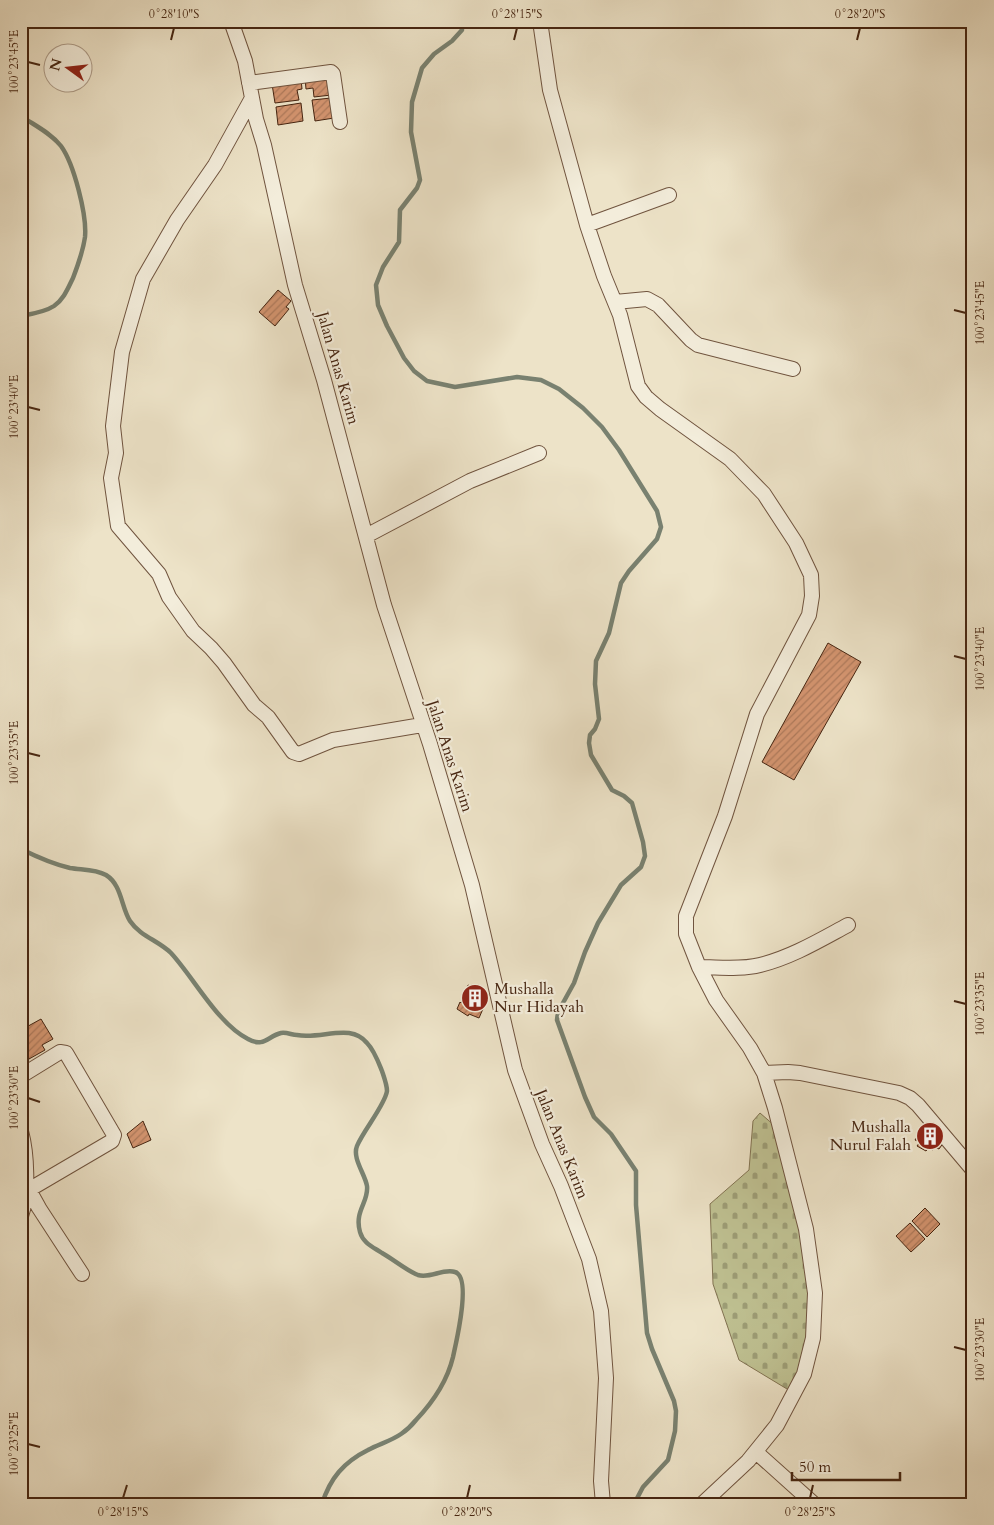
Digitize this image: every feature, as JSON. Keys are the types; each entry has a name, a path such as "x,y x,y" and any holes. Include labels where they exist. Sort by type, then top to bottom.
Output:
{"street":[{"name":"Jalan Anas Karim","path":"230,21 245,61 295,285 324,380 384,605 422,725 430,744 472,884 514,1070 542,1144 561,1186 591,1268 601,1311 606,1378 601,1481 602,1504"},
{"path":"540,21 550,90 587,225 615,302 638,386 646,397 660,410 730,459 764,494 796,543 811,575 812,596 809,615 756,714 725,816 686,916 686,934 699,967 716,1000 750,1048 764,1073 775,1108 806,1229 815,1293 813,1338 804,1374 777,1425 748,1461 702,1504"},
{"path":"249,83 331,72 333,74 340,122"},
{"path":"252,98 215,165 177,220 139,290 122,352 113,426 116,453 111,478 118,526 159,574 168,597 193,631 224,663 254,706 268,717 293,752 299,754 332,740 422,725"},
{"path":"587,225 668,195"},
{"path":"615,302 647,299 658,305 691,340 698,344 793,368"},
{"path":"366,536 474,479 539,453"},
{"path":"699,967 730,968 759,966 796,953 848,925"},
{"path":"21,1076 60,1052 66,1053 114,1135 112,1141 27,1191"},
{"path":"764,1073 788,1072 800,1074 899,1093 910,1098 973,1170"},
{"path":"21,1132 26,1148 27,1191 21,1216"},
{"path":"27,1191 82,1274"},
{"path":"756,1452 814,1504"}],"green space":[{"path":"760,1113 783,1133 817,1274 814,1337 792,1392 739,1360 713,1284 710,1204 749,1170 753,1121"}],"building":[{"path":"337,74 340,94 314,97 313,88 306,89 305,78"},
{"path":"301,79 302,89 297,90 299,100 275,103 272,84"},
{"path":"331,98 334,118 315,121 312,100"},
{"path":"301,103 303,121 278,125 276,107"},
{"path":"278,290 291,301 286,307 289,309 275,326 259,312"},
{"path":"828,643 861,662 794,780 762,762"},
{"name":"Mushalla Nur Hidayah","path":"468,985 489,995 479,1018 469,1014 468,1016 457,1009"},
{"path":"41,1019 53,1039 42,1045 45,1050 29,1059 28,1056 21,1060 21,1030"},
{"path":"143,1121 151,1140 133,1148 127,1134"},
{"name":"Mushalla Nurul Falah","path":"927,1122 944,1142 939,1149 935,1147 933,1150 929,1148 926,1151 917,1146 920,1142 915,1140"},
{"path":"925,1208 940,1224 927,1237 912,1221"},
{"path":"910,1223 925,1239 911,1252 896,1236"}],"waterway":[{"path":"461,21 462,30 452,41 434,54 422,68 412,102 411,132 420,180 417,188 400,210 399,242 383,267 376,285 378,305 404,358 414,371 427,381 455,387 517,377 541,380 559,389 583,408 602,427 619,450 657,511 661,527 657,539 621,583 609,633 596,661 595,684 599,719 590,735 589,743 591,755 612,790 624,796 632,803 645,856 641,867 621,885 598,923 574,983 558,1012 557,1020 594,1117 611,1134 636,1171 636,1205 647,1333 674,1401 676,1411 675,1431 668,1460 643,1487 634,1504"},
{"path":"21,116 52,137 66,154 79,190 85,228 80,258 73,278 63,297 50,308 21,316"},
{"path":"21,849 57,864 97,872 111,879 134,926 171,953 217,1012 237,1032 248,1039 262,1042 283,1033 304,1036 349,1033 357,1035 372,1049 387,1086 387,1091 356,1151 357,1161 367,1186 366,1197 359,1218 360,1232 363,1239 369,1244 418,1275 427,1276 446,1271 455,1272 460,1277 462,1285 462,1311 450,1366 443,1383 429,1406 403,1432 393,1439 359,1455 345,1466 329,1486 322,1504"}],"place":[{"name":"Mushalla Nur Hidayah","path":"475,998"},
{"name":"Mushalla Nurul Falah","path":"930,1136"}]}
